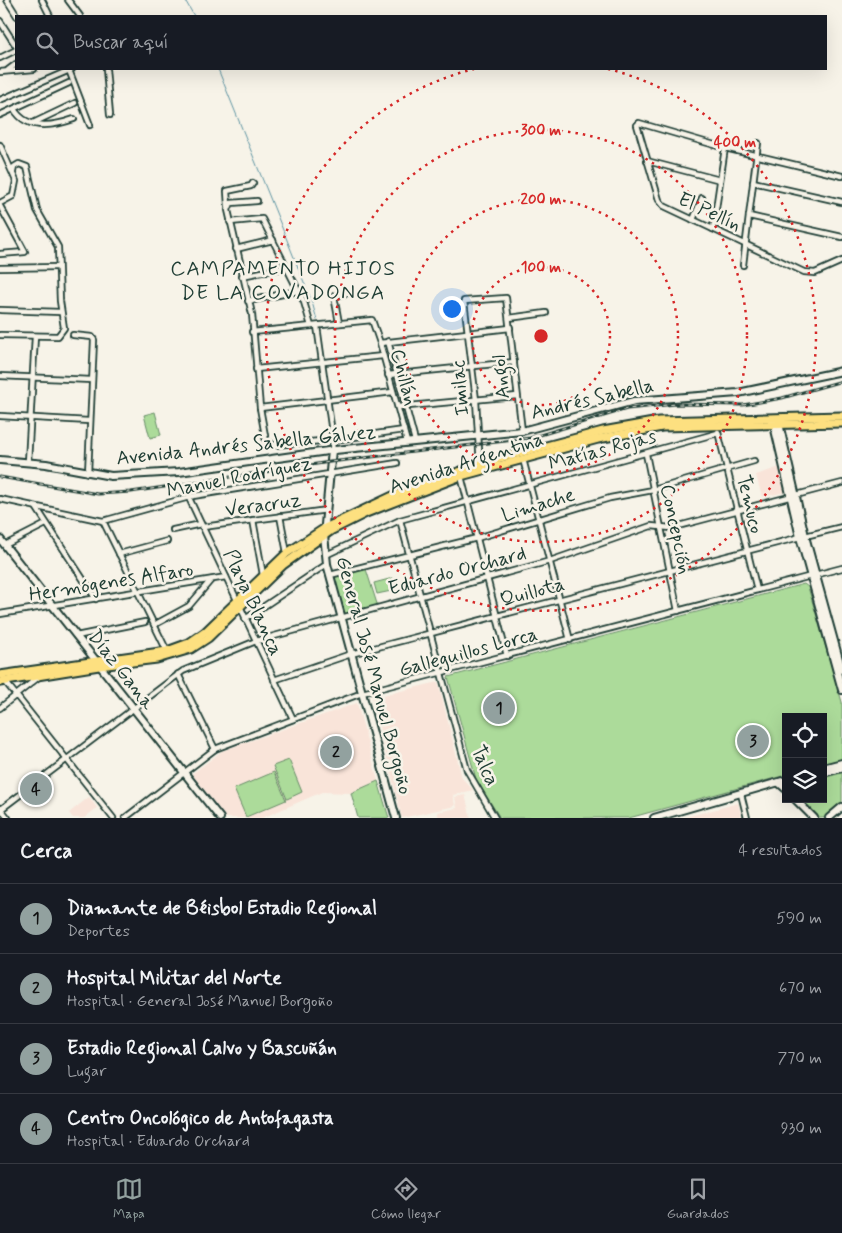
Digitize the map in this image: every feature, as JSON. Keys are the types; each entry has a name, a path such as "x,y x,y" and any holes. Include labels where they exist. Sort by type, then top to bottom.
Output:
{"main road":[{"name":"Andrés Sabella","path":"408,442 522,432 634,401 738,394 842,371"},
{"name":"Avenida Argentina","path":"1,678 43,674 97,663 157,659 183,652 208,638 262,575 287,553 397,494 481,464 602,431 640,423 677,419 842,416"},
{"path":"775,417 802,536 842,690"},
{"name":"Avenida Argentina","path":"1,678 167,651 200,636 325,531 461,476 598,439 674,425 717,429 842,423"},
{"name":"Avenida Andrés Sabella Gálvez","path":"0,460 28,462 88,473 125,476 174,472 332,450 408,442"},
{"name":"General José Manuel Borgoño","path":"332,450 325,531 327,564 396,818"},
{"name":"Díaz Gana","path":"0,539 220,818"},
{"path":"813,576 842,670"},
{"path":"827,767 842,763"},
{"path":"827,772 842,768"},
{"path":"654,818 782,783"},
{"path":"799,803 814,818"},
{"path":"829,818 842,808"}],"street":[{"path":"7,0 16,15"},
{"path":"42,0 50,15"},
{"path":"68,0 79,15"},
{"path":"0,21 15,44"},
{"path":"0,58 15,50"},
{"path":"8,70 15,65"},
{"path":"0,72 26,70"},
{"path":"0,100 66,70 90,125"},
{"path":"106,70 110,115"},
{"path":"0,115 68,83"},
{"path":"32,124 75,103"},
{"path":"14,109 22,120 32,124 56,126 74,119"},
{"path":"720,180 647,161 637,125 639,123 725,148 842,176"},
{"path":"743,265 758,143"},
{"path":"0,145 13,172 15,192 13,196 0,204 25,252 0,254"},
{"path":"713,229 725,148"},
{"name":"El Pellín","path":"647,161 662,204 693,220 807,272 818,272 842,261"},
{"path":"0,335 58,336 64,328 61,312 58,247 37,210 27,168 19,164 14,167 13,172"},
{"path":"753,182 842,202"},
{"path":"253,183 250,186 227,192 230,222 248,301 265,438 274,445 333,440 404,430"},
{"path":"693,220 702,198"},
{"path":"228,208 231,203 257,201"},
{"path":"749,216 842,237"},
{"path":"230,222 262,219 298,290 311,326"},
{"path":"236,249 273,240"},
{"path":"0,268 58,267"},
{"path":"242,276 287,267"},
{"path":"248,301 298,290"},
{"path":"252,332 339,323 334,296 350,292"},
{"name":"Angol","path":"464,301 506,298 522,432"},
{"name":"Imilac","path":"464,301 476,400 481,464"},
{"path":"0,310 61,312"},
{"path":"509,318 546,313"},
{"name":"Chillán","path":"339,323 372,320 408,442"},
{"path":"317,326 333,440 332,450"},
{"path":"380,343 510,328"},
{"path":"28,462 35,336"},
{"path":"73,336 92,337 94,340 88,473"},
{"path":"388,341 416,441"},
{"path":"256,369 383,356"},
{"path":"388,375 514,362"},
{"path":"0,376 92,380"},
{"path":"260,408 393,392"},
{"path":"398,407 517,396"},
{"path":"0,416 89,421"},
{"name":"Matías Rojas","path":"326,555 400,520 530,483 646,454 717,429"},
{"name":"Temuco","path":"717,429 756,590"},
{"name":"Concepción","path":"646,454 678,611"},
{"path":"523,459 570,640"},
{"name":"Limache","path":"330,575 477,538 610,498 653,490 754,461"},
{"name":"Manuel Rodríguez","path":"0,499 103,522 189,498 397,463"},
{"path":"477,472 481,464"},
{"path":"461,476 507,656"},
{"name":"Eduardo Orchard","path":"0,809 178,674 256,642 341,617 550,561 640,529 661,526 671,528 842,483"},
{"name":"Playa Blanca","path":"189,498 293,719"},
{"path":"36,507 96,599"},
{"name":"Veracruz","path":"173,530 327,510"},
{"path":"280,516 287,553"},
{"path":"253,520 262,575"},
{"name":"Talca","path":"400,520 467,770 495,818"},
{"path":"103,522 167,651"},
{"path":"5,545 46,524"},
{"name":"Quillota","path":"274,680 351,654 431,632 842,527"},
{"path":"119,554 166,541"},
{"path":"245,619 327,564"},
{"name":"Galleguillos Lorca","path":"126,818 215,749 362,693 842,568"},
{"name":"Hermógenes Alfaro","path":"0,614 226,577"},
{"path":"154,625 180,613 189,606 211,580"},
{"path":"76,636 145,622"},
{"path":"0,708 43,674"},
{"path":"178,674 215,749"},
{"path":"1,678 113,818"},
{"path":"741,794 747,818"},
{"path":"0,809 8,818"}],"shaded area":[{"path":"780,467 786,492 762,497 756,475"},
{"path":"438,682 462,778 473,790 453,795 455,806 402,818 372,698"},
{"path":"357,703 378,781 351,793 322,792 262,818 226,818 192,774 222,751"},
{"path":"465,795 471,818 439,818 437,812 457,808 455,797"},
{"path":"89,797 97,808 84,818 73,818 69,813"},
{"path":"738,803 742,818 681,818 713,810"}],"green space":[{"path":"155,412 161,435 150,438 144,415"},
{"path":"365,566 378,607 341,617 330,575"},
{"path":"393,578 396,590 377,594 374,583"},
{"path":"804,584 808,587 842,702 842,760 827,764 827,713 782,713 782,776 629,818 500,818 476,779 448,677"},
{"path":"289,760 302,792 287,799 273,766"},
{"path":"842,770 842,806 827,818 819,818 804,803 827,803 827,775"},
{"path":"274,772 286,800 246,817 234,789"},
{"path":"378,781 389,818 358,818 351,793"}],"waterway":[{"path":"185,0 193,15"},
{"path":"218,70 312,302 317,320"}],"railway":[{"path":"0,477 98,494 131,492 330,462 530,438 627,409 676,404 743,405 782,398 842,381"}],"place":[{"name":"Diamante de Béisbol Estadio Regional","path":"499,708"},
{"name":"Estadio Regional Calvo y Bascuñán","path":"753,741"},
{"name":"Hospital Militar del Norte","path":"336,752"},
{"name":"Centro Oncológico de Antofagasta","path":"36,789"}],"district":[{"name":"CAMPAMENTO HIJOS DE LA COVADONGA","path":"283,280"}]}
